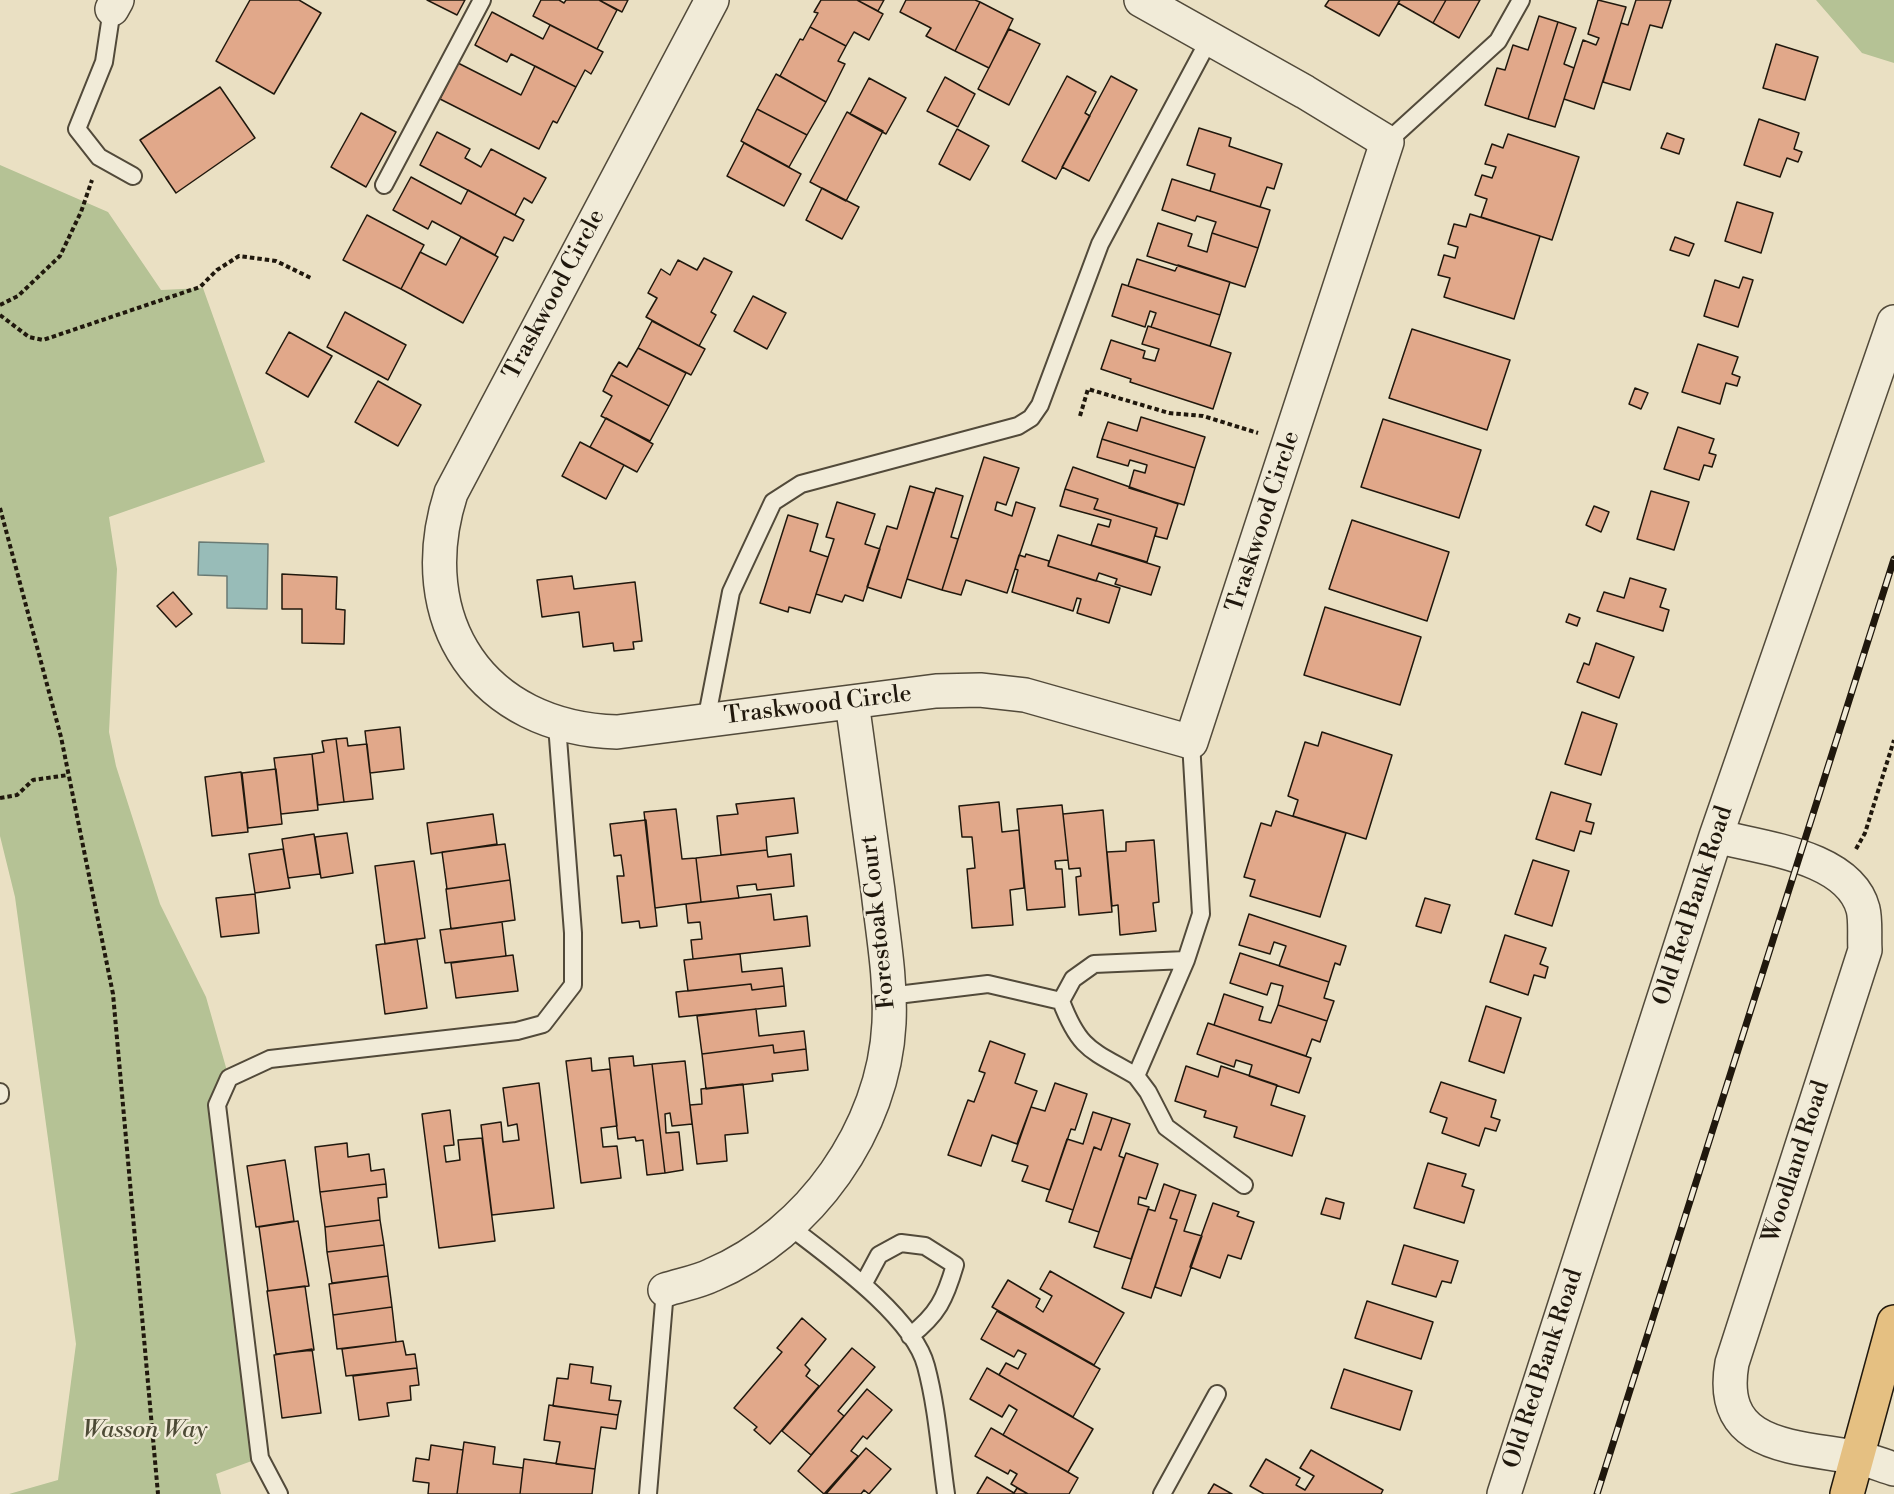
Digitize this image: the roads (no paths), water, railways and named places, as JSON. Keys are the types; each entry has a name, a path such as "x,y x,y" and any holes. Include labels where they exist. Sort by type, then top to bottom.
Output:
{"highway":[{"path":"1847,1494 1894,1322"}],"street":[{"name":"Traskwood Circle","path":"712,0 451,493 441,522 437,552 439,582 445,611 456,639 472,665 504,697 530,713 557,725 587,731 617,732 936,691 980,690 1025,695 1191,742 1388,142"},
{"path":"1141,0 1305,92 1388,142"},
{"name":"Old Red Bank Road","path":"1504,1494 1716,836 1894,322"},
{"name":"Forestoak Court","path":"664,1290 712,1276 752,1254 789,1226 821,1192 848,1154 868,1113 882,1069 889,1023 889,996 886,956 852,702"},
{"name":"Woodland Road","path":"1716,836 1800,857 1822,865 1843,877 1856,892 1863,909 1865,950 1732,1363 1728,1383 1731,1402 1740,1420 1758,1435 1794,1448 1857,1457 1894,1469"}],"lane":[{"path":"384,184 482,0"},
{"path":"1388,142 1498,41 1521,0"},
{"path":"114,5 104,62 77,129 99,158 133,176"},
{"path":"706,721 731,592 773,502 801,484 1018,426 1031,418 1040,405 1100,244 1210,38"},
{"path":"279,1494 260,1458 217,1105 229,1078 270,1059 518,1031 543,1024 573,985 573,933 557,725"},
{"path":"1136,1076 1186,960 1201,914 1191,742"},
{"path":"1186,960 1094,964 1073,979 1061,1001 1071,1028 1083,1046 1136,1076 1148,1092 1166,1128 1244,1185"},
{"path":"889,996 988,984 1061,1001"},
{"path":"789,1226 864,1283 910,1336 926,1364 946,1494"},
{"path":"864,1283 879,1256 901,1243 925,1246 955,1266 945,1296 931,1320 910,1336"},
{"path":"648,1494 664,1290"},
{"path":"1162,1494 1217,1394"}],"water":[{"path":"199,542 268,544 267,609 227,608 227,576 198,575"}],"railway":[{"path":"1597,1494 1894,559"}],"park label":[{"name":"Wasson Way","path":"145,1431"}]}
